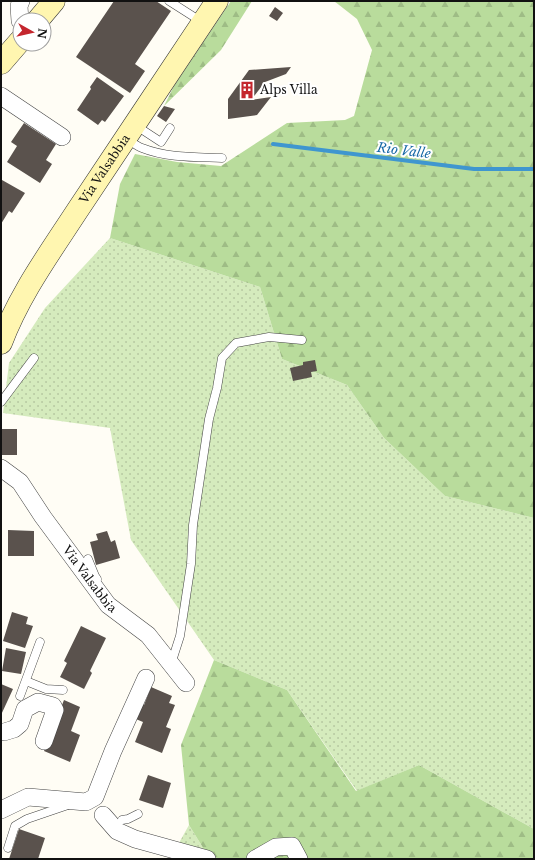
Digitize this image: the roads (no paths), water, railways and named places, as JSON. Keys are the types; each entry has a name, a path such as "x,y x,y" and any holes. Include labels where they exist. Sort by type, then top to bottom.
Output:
{"main road":[{"path":"45,12 54,1"},
{"name":"Via Valsabbia","path":"1,343 7,327 26,290 217,1"},
{"path":"1,63 12,50"}],"street":[{"path":"19,12 19,6 21,1"},
{"path":"1,96 62,137"},
{"name":"Via Valsabbia","path":"1,468 20,482 43,517 108,605 148,635 186,683"},
{"path":"1,810 28,797 65,802 86,802 95,797 112,751 146,678"},
{"path":"3,734 13,715 23,689"},
{"path":"3,734 14,729 20,724 25,709 38,702 49,704 53,706 55,710 44,741"},
{"path":"65,802 122,820"},
{"path":"103,815 117,831 135,839 207,859"},
{"path":"255,859 276,847 292,846 299,859"}],"lane":[{"path":"169,1 202,23"},
{"path":"130,131 161,142 170,128"},
{"path":"130,131 141,148 188,157 222,158"},
{"path":"171,665 180,636 191,564 193,525 210,419 222,358 236,343 269,337 302,340"},
{"path":"1,402 34,358"},
{"path":"88,559 95,576 112,598 121,614"},
{"path":"40,642 23,689 63,690"},
{"path":"8,848 15,826 65,802"},
{"path":"122,820 138,814"}],"waterway":[{"name":"Rio Valle","path":"273,144 474,169 534,169"}],"place":[{"name":"Alps Villa","path":"247,90"}]}
